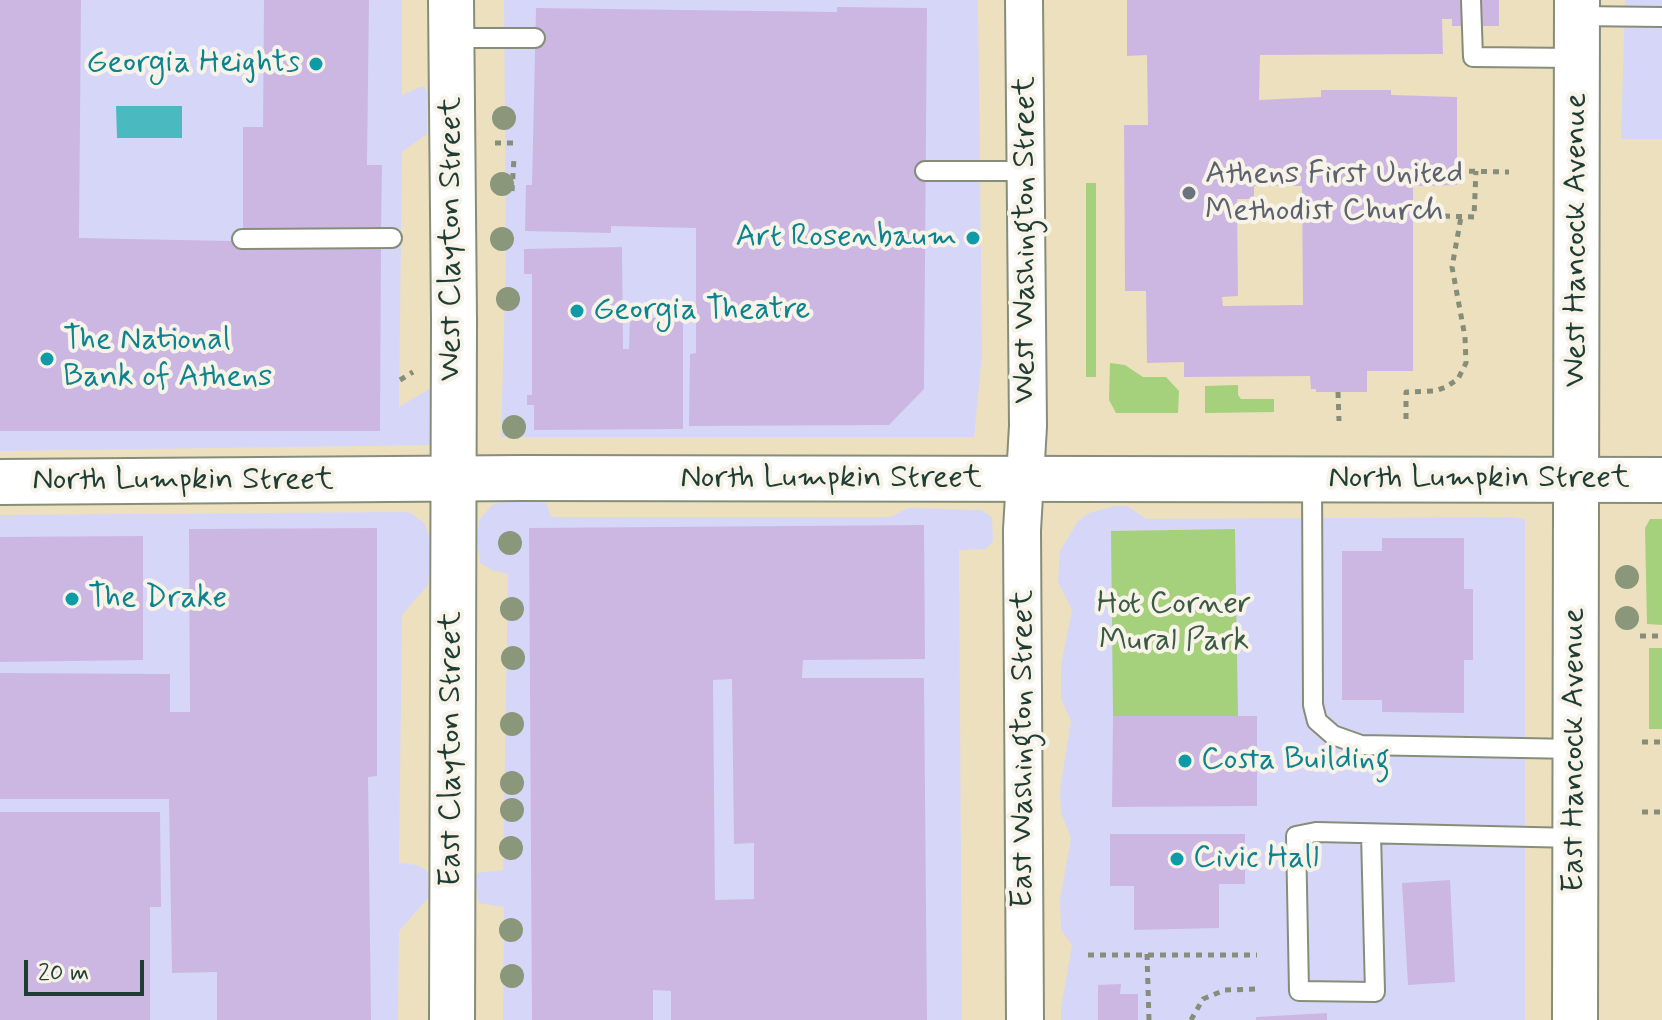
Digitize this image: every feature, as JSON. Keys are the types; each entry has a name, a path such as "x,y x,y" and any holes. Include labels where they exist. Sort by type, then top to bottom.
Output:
{"street":[{"name":"West Washington Street","path":"1024,0 1028,426 1024,479"},
{"name":"West Clayton Street","path":"451,19 452,478"},
{"name":"West Hancock Avenue","path":"1576,480 1577,25"},
{"name":"North Lumpkin Street","path":"0,482 452,478 1662,480"},
{"name":"East Clayton Street","path":"452,478 452,1020"},
{"name":"East Washington Street","path":"1024,479 1025,1020"},
{"name":"East Hancock Avenue","path":"1575,1020 1576,480"}],"lane":[{"path":"1471,0 1473,57 1577,25 1662,17"},
{"path":"451,19 535,38"},
{"path":"925,171 1027,171"},
{"path":"242,239 392,238"},
{"path":"1312,479 1313,705 1317,721 1333,735 1361,745 1575,749"},
{"path":"1371,834 1375,992 1299,991 1296,836 1316,832 1575,838"}],"path":[{"path":"490,142 514,143"},
{"path":"512,191 514,158"},
{"path":"1457,171 1509,172"},
{"path":"1444,216 1474,217 1476,171"},
{"path":"1406,419 1406,392 1435,391 1446,387 1458,379 1466,363 1465,337 1452,267 1461,217"},
{"path":"1338,392 1339,421"},
{"path":"1640,636 1662,636"},
{"path":"1642,742 1662,742"},
{"path":"1642,812 1662,812"},
{"path":"1147,954 1149,1020"},
{"path":"1088,955 1257,955"},
{"path":"1191,1020 1203,999 1225,990 1258,989"}],"shaded area":[{"path":"0,0 402,0 402,95 420,87 427,91 427,134 402,152 399,407 434,386 432,445 0,451"},
{"path":"504,0 978,0 982,355 974,437 501,437 506,257"},
{"path":"1625,0 1662,0 1662,139 1621,139"},
{"path":"546,503 551,517 890,517 908,508 981,510 992,517 993,541 986,549 959,550 962,1020 503,1020 504,907 479,903 475,882 477,873 503,870 508,574 480,563 477,541 479,520 492,505"},
{"path":"1128,506 1146,519 1525,519 1525,1020 1061,1020 1072,945 1061,930 1060,900 1071,838 1061,813 1060,790 1071,721 1061,699 1061,665 1072,610 1058,582 1060,551 1078,521 1089,513"},
{"path":"411,513 425,524 429,536 430,565 428,585 402,615 399,863 425,869 428,873 429,897 399,931 398,1020 0,1020 0,515"}],"green space":[{"path":"1086,183 1096,183 1096,377 1086,377"},
{"path":"1110,363 1125,365 1143,377 1166,377 1179,391 1178,413 1116,413 1109,400"},
{"path":"1238,385 1241,399 1274,399 1274,412 1205,413 1205,386"},
{"path":"1650,519 1662,519 1662,625 1647,624 1645,528"},
{"name":"Hot Corner Mural Park","path":"1235,529 1238,716 1113,716 1111,531"},
{"path":"1649,648 1662,648 1662,729 1649,729"}],"water":[{"path":"116,106 182,106 182,138 117,138"}],"building":[{"path":"0,0 81,0 79,238 381,244 380,431 0,431"},
{"name":"Georgia Heights","path":"264,0 369,0 367,165 382,165 381,233 243,234 243,127 263,127"},
{"name":"Athens First United Methodist Church","path":"1127,0 1499,0 1499,26 1452,26 1452,19 1442,19 1443,54 1260,55 1259,100 1321,97 1321,90 1391,90 1391,95 1457,97 1457,185 1413,186 1413,371 1367,371 1367,392 1316,392 1316,389 1311,389 1310,376 1184,377 1184,362 1147,363 1146,291 1125,291 1124,125 1148,125 1147,55 1127,56","holes":["1254,186 1302,186 1303,305 1223,306 1222,297 1238,296 1237,199 1254,199"]},
{"path":"837,7 927,8 924,389 889,425 689,426 690,354 696,353 696,228 611,226 611,233 525,231 526,185 532,185 536,8 837,12"},
{"name":"Georgia Theatre","path":"622,247 623,349 629,349 630,318 683,318 683,429 534,430 534,405 527,405 527,395 532,395 532,274 524,274 524,249"},
{"path":"924,525 925,659 803,660 802,678 924,678 927,1020 671,1020 671,991 653,990 653,1020 532,1020 529,528","holes":["732,679 734,844 754,843 754,899 715,900 713,680"]},
{"path":"377,528 377,776 368,777 371,1020 217,1020 217,972 172,973 169,799 0,799 0,673 170,674 170,712 190,712 189,529"},
{"name":"The Drake","path":"143,536 143,660 0,662 0,537"},
{"path":"1382,538 1464,538 1464,589 1473,589 1473,660 1464,660 1464,713 1382,712 1382,700 1342,700 1342,551 1382,551"},
{"name":"Costa Building","path":"1113,716 1257,716 1257,806 1112,807"},
{"path":"0,812 160,812 161,907 150,907 150,1020 0,1020"},
{"name":"Civic Hall","path":"1110,834 1245,834 1245,884 1219,884 1219,928 1134,930 1134,886 1110,886"},
{"path":"1450,880 1455,982 1408,985 1402,883"},
{"path":"1121,984 1120,994 1138,994 1138,1020 1098,1020 1098,985"},
{"path":"1327,1013 1327,1020 1256,1020 1256,1017"}],"place":[{"name":"Georgia Heights","path":"316,64"},
{"name":"Athens First United Methodist Church","path":"1189,193"},
{"name":"Art Rosenbaum","path":"973,238"},
{"name":"Georgia Theatre","path":"577,311"},
{"name":"The National Bank of Athens","path":"47,359"},
{"name":"The Drake","path":"72,599"},
{"name":"Costa Building","path":"1185,761"},
{"name":"Civic Hall","path":"1177,859"}]}
